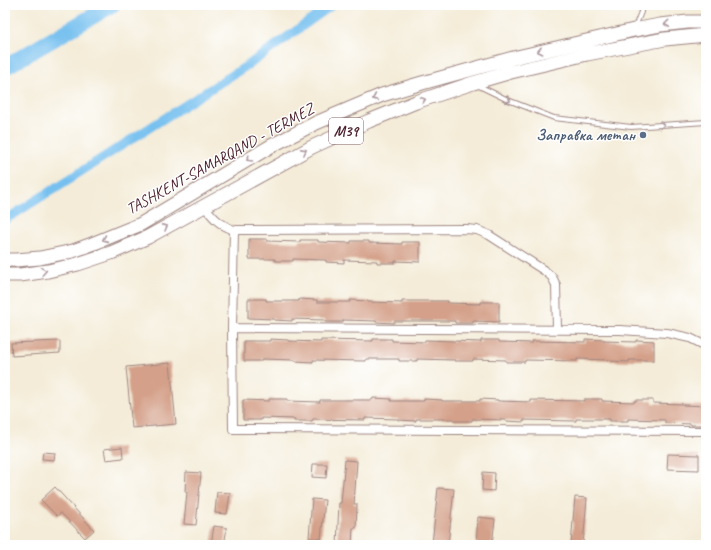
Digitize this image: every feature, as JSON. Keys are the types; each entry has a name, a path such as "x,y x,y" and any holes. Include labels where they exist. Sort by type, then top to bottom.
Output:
{"highway":[{"name":"TASHKENT-SAMARQAND - TERMEZ","path":"5,260 40,258 73,251 141,224 271,146 316,123 382,95 517,57 634,30 660,25 706,22"},
{"name":"TASHKENT-SAMARQAND - TERMEZ","path":"5,275 20,275 48,271 78,264 111,253 148,237 312,147 369,121 416,102 511,72 587,54 665,39 706,35"},
{"path":"271,146 269,151 271,159 275,162 282,163"}],"street":[{"path":"204,206 222,225 234,230 478,230 496,239 552,277 556,285 557,329"},
{"path":"234,230 232,328 233,429 706,431"},
{"path":"232,328 620,330 666,333 690,338 706,346"}],"lane":[{"path":"634,30 641,12 641,5"},
{"path":"474,83 508,100 554,118 631,127 706,122"}],"building":[{"path":"249,239 300,242 300,240 318,240 318,242 351,243 351,241 369,241 369,243 402,244 402,242 420,242 420,262 395,261 395,263 377,263 377,261 344,260 344,263 326,262 326,260 293,259 293,261 275,261 275,259 249,259"},
{"path":"248,299 266,299 266,301 299,301 299,299 317,300 317,302 350,302 350,300 402,303 402,301 448,301 448,303 481,304 481,302 499,302 499,322 473,321 473,323 455,323 455,321 394,321 394,323 343,320 343,322 325,322 325,320 292,319 292,321 248,318"},
{"path":"270,339 321,342 321,340 373,341 373,339 425,342 425,340 481,342 481,340 499,340 499,342 532,343 532,341 585,342 585,339 636,342 636,340 654,341 654,360 629,360 629,362 577,359 577,361 525,360 525,362 506,362 506,360 473,359 473,361 417,359 417,361 399,361 399,359 366,359 366,361 313,360 313,362 262,359 262,361 244,361 244,341 270,341"},
{"path":"60,341 60,353 12,356 11,343"},
{"path":"170,363 176,424 132,428 126,367"},
{"path":"373,398 391,399 391,401 424,401 424,399 442,401 480,401 480,399 531,402 531,400 584,401 584,399 635,402 635,400 653,400 653,403 706,406 706,425 665,423 665,420 628,419 628,421 610,421 610,419 576,419 576,421 524,420 524,422 472,419 472,421 454,421 454,419 416,419 416,421 365,418 365,420 313,419 312,421 261,418 261,420 243,420 243,400 269,401 269,399 287,399 287,401 320,402 320,400 372,400"},
{"path":"122,447 123,458 106,460 104,449"},
{"path":"43,452 55,453 54,460 42,459"},
{"path":"668,454 699,455 699,470 667,469"},
{"path":"345,460 357,461 354,504 357,504 356,528 353,528 352,545 337,545 339,503 341,503"},
{"path":"313,464 327,464 326,478 312,477"},
{"path":"186,472 201,473 196,525 184,524 187,492 185,492"},
{"path":"483,472 495,473 494,491 482,490"},
{"path":"55,487 94,530 85,538 61,513 57,516 41,500"},
{"path":"438,488 454,489 448,545 432,544"},
{"path":"217,492 230,493 227,514 215,513"},
{"path":"575,497 587,498 583,545 571,545"},
{"path":"312,499 325,500 321,539 309,538"},
{"path":"478,517 495,519 492,545 476,545"},
{"path":"214,526 227,528 224,545 211,545"}],"waterway":[{"path":"5,67 112,5"},
{"path":"5,220 251,63 332,5"}],"place":[{"name":"Заправка метан","path":"643,135"}]}
